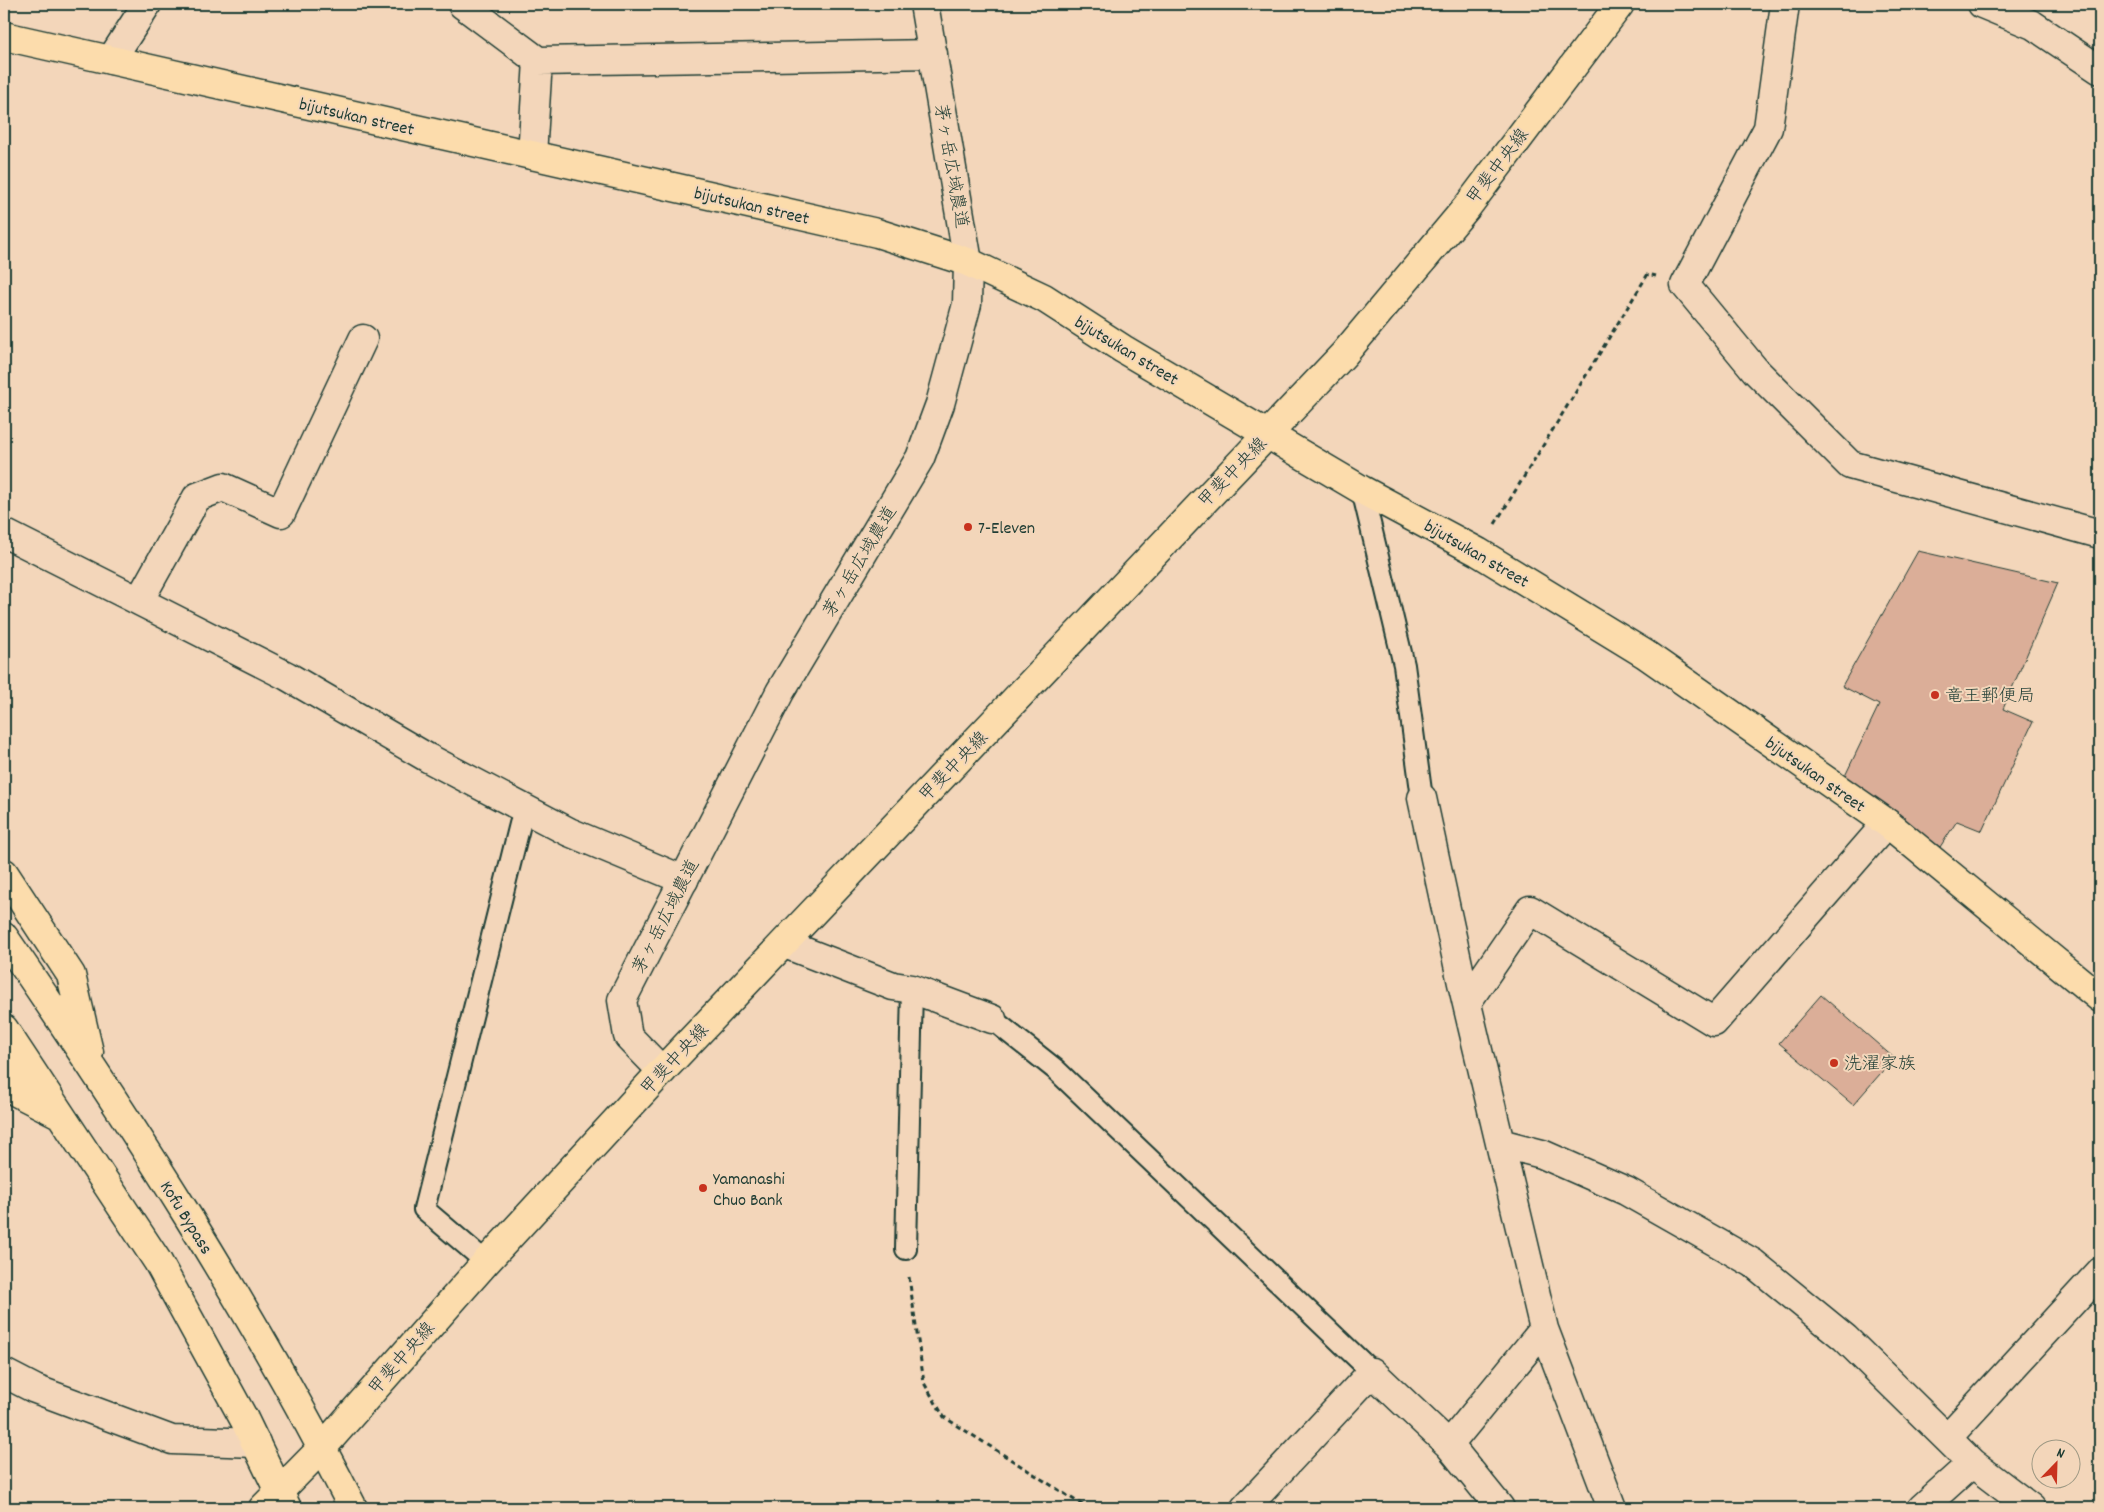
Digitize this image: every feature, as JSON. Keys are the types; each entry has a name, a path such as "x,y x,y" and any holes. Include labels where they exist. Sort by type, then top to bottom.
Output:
{"main road":[{"name":"甲斐中央線","path":"276,1502 486,1262 662,1071 785,944 1344,354 1467,207 1620,4"},
{"name":"bijutsukan street","path":"4,36 877,233 968,262 1044,298 1123,349 1362,490 1478,552 1646,654 1887,823 2100,998"},
{"path":"4,873 71,974 92,1066"},
{"name":"Kofu Bypass","path":"4,937 92,1066 225,1279 322,1448 353,1508"},
{"path":"4,1029 158,1262 256,1443 276,1502"},
{"path":"4,1074 18,1093 63,1116"}],"street":[{"path":"111,60 147,4"},
{"path":"462,4 538,61 933,54"},
{"name":"茅ヶ岳広域農道","path":"662,1071 628,1036 622,1000 780,692 920,458 940,404 967,304 968,262 924,4"},
{"path":"1785,4 1768,128 1685,285 1755,370 1850,465 2100,534"},
{"path":"1982,4 2034,25 2100,70"},
{"path":"532,155 538,61"},
{"path":"139,601 197,497 223,486 281,513 363,339"},
{"path":"4,533 287,676 428,758 569,832 684,880"},
{"path":"1422,798 1467,1002 1544,1329 1612,1508"},
{"path":"1467,1002 1530,910 1714,1022 1887,823"},
{"path":"785,944 893,986 912,990 992,1019"},
{"path":"1500,1143 1542,1154 1626,1191 1753,1263 1845,1338 1972,1463 2031,1508"},
{"path":"1946,1438 2100,1272"},
{"path":"1449,1446 1544,1329"},
{"path":"1245,1508 1372,1372 1449,1446 1500,1508"},
{"path":"4,1373 35,1389 172,1440 256,1443"},
{"path":"1922,1508 1972,1463"}],"lane":[{"path":"1362,490 1404,665 1422,798"},
{"path":"486,1262 424,1209 524,808"},
{"path":"906,1249 912,990"},
{"path":"992,1019 1055,1069 1372,1372"}],"path":[{"path":"1478,552 1648,274 1685,285"},
{"path":"906,1249 924,1383 944,1416 1087,1508"}],"building":[{"name":"竜王郵便局","path":"1918,551 2058,583 2003,709 2033,722 1982,831 1957,821 1940,847 1845,776 1879,705 1842,686"},
{"path":"1821,995 1894,1058 1853,1105 1779,1043"}],"place":[{"name":"7-Eleven","path":"968,527"},
{"name":"竜王郵便局","path":"1935,695"},
{"name":"洗濯家族","path":"1834,1063"},
{"name":"Yamanashi Chuo Bank","path":"703,1188"}]}
